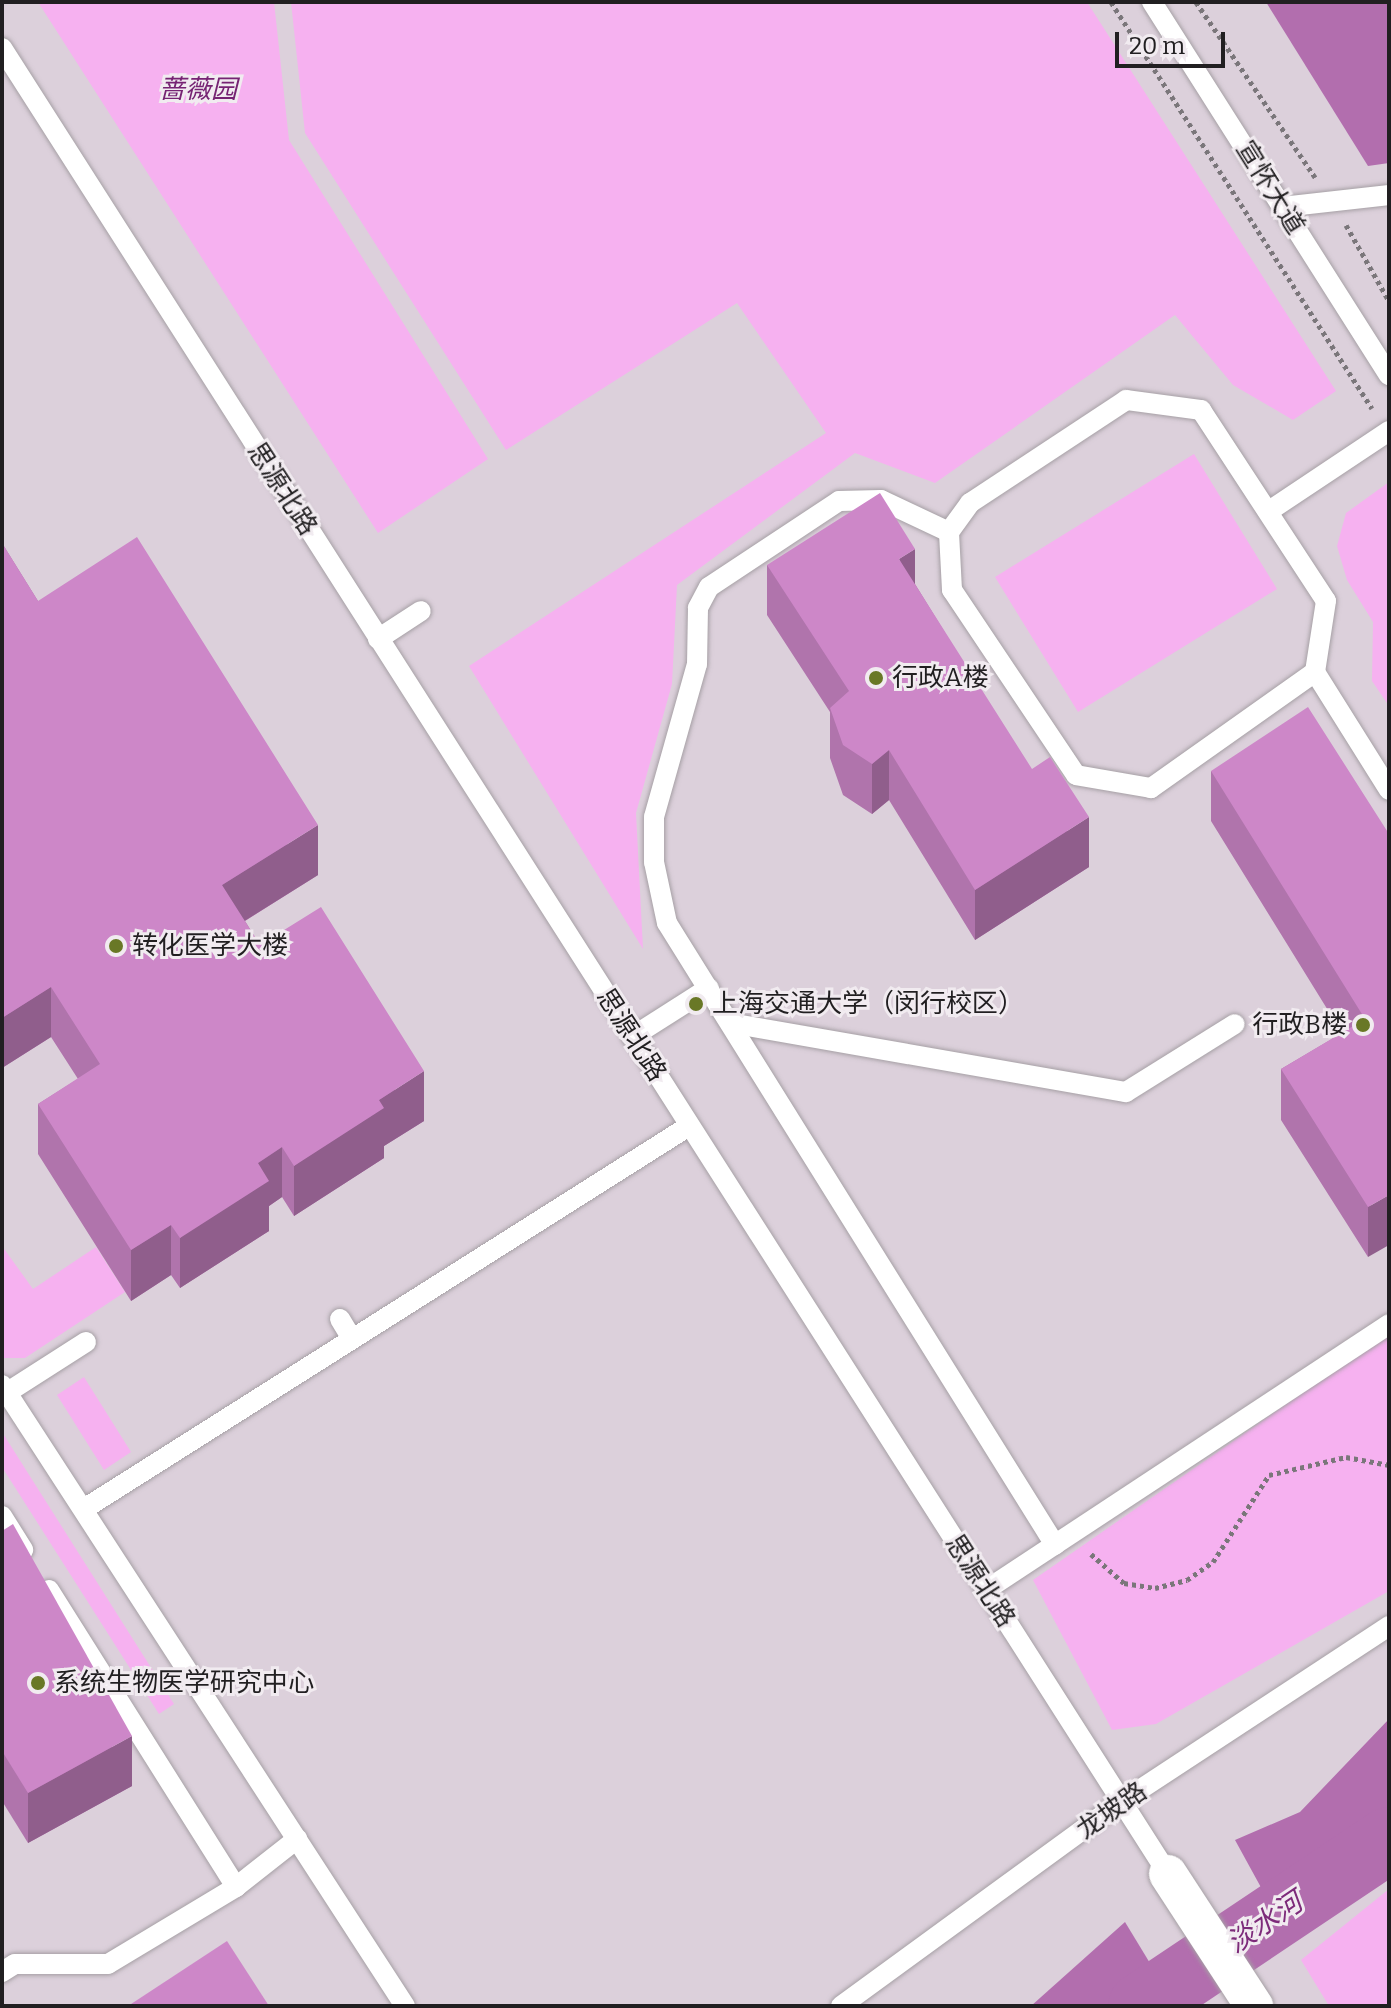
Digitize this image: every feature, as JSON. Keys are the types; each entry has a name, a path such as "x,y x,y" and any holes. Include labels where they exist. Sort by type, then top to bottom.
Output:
{"street":[{"name":"思源北路","path":"1168,1874 1254,2006"}],"lane":[{"name":"宣怀大道","path":"1152,2 1389,375"},
{"name":"思源北路","path":"5,60 1168,1874"},
{"path":"1282,207 1380,196"},
{"path":"1315,672 1151,788 1076,775 952,590 949,532 970,503 1126,400 1201,410 1326,601 1315,672 1389,790"},
{"path":"1269,511 1388,432"},
{"path":"949,532 860,497 839,501 709,587 698,608 697,664 654,817 654,862 667,923 1062,1540"},
{"path":"774,544 789,569"},
{"path":"378,639 421,611"},
{"path":"632,1037 709,988"},
{"path":"730,1023 1126,1092 1235,1024"},
{"path":"87,1507 689,1126"},
{"path":"340,1319 352,1339"},
{"path":"986,1590 1389,1324"},
{"path":"86,1342 6,1387 87,1507 405,2006"},
{"path":"2,1516 236,1887"},
{"name":"龙坡路","path":"841,2006 1121,1802 1389,1626"},
{"path":"2,1972 15,1964 108,1964 236,1887 297,1839"}],"path":[{"path":"1111,2 1388,432"},
{"path":"1196,2 1286,142 1334,201 1389,301"},
{"path":"1062,1540 1124,1583 1155,1588 1213,1562 1269,1475 1346,1457 1389,1465"}],"shaded area":[{"name":"上海交通大学（闵行校区）","path":"2,2 1389,2 1389,2006 2,2006"},
{"path":"1266,2 1389,2 1389,163 1368,166"},
{"path":"1389,1719 1389,1868 1291,1942 1235,1840 1300,1812"},
{"path":"1125,1922 1176,2006 1031,2006"}],"green space":[{"name":"蔷薇园","path":"38,2 274,2 289,140 488,459 378,533"},
{"path":"291,2 1087,2 1336,391 1293,420 1233,385 1175,315 935,483 855,453 677,585 672,684 636,813 643,949 469,666 826,433 737,303 506,450 305,133"},
{"path":"1194,454 1277,589 1078,712 995,577"},
{"path":"1389,482 1389,706 1372,681 1373,622 1347,580 1337,546 1346,513"},
{"path":"2,1246 33,1289 96,1247 125,1292 25,1358 2,1358"},
{"path":"1389,1333 1389,1591 1156,1724 1112,1730 1033,1580"},
{"path":"84,1377 131,1452 104,1470 57,1395"},
{"path":"2,1432 174,1704 159,1714 2,1467"},
{"path":"1389,1889 1389,2006 1329,2006 1301,1960"}],"building":[{"name":"行政A楼","path":"880,493 915,549 899,559 1032,769 1050,757 1089,817 975,890 889,750 872,764 843,745 830,708 849,691 767,565"},
{"name":"转化医学大楼","path":"137,537 318,825 222,885 260,945 321,907 424,1071 379,1100 384,1108 294,1166 282,1147 258,1163 269,1181 180,1238 171,1225 131,1250 38,1104 100,1064 51,987 2,1018 2,543 38,601"},
{"name":"行政B楼","path":"1308,707 1389,834 1389,1195 1368,1207 1281,1069 1365,1019 1211,771"},
{"name":"系统生物医学研究中心","path":"13,1524 132,1736 28,1793 2,1751 2,1531"},
{"path":"227,1941 269,2006 128,2006"}],"waterway":[{"name":"淡水河","path":"1141,2006 1389,1840"}],"place":[{"name":"行政A楼","path":"876,678"},
{"name":"转化医学大楼","path":"116,946"},
{"name":"上海交通大学（闵行校区）","path":"696,1004"},
{"name":"行政B楼","path":"1363,1025"},
{"name":"系统生物医学研究中心","path":"38,1683"}]}
